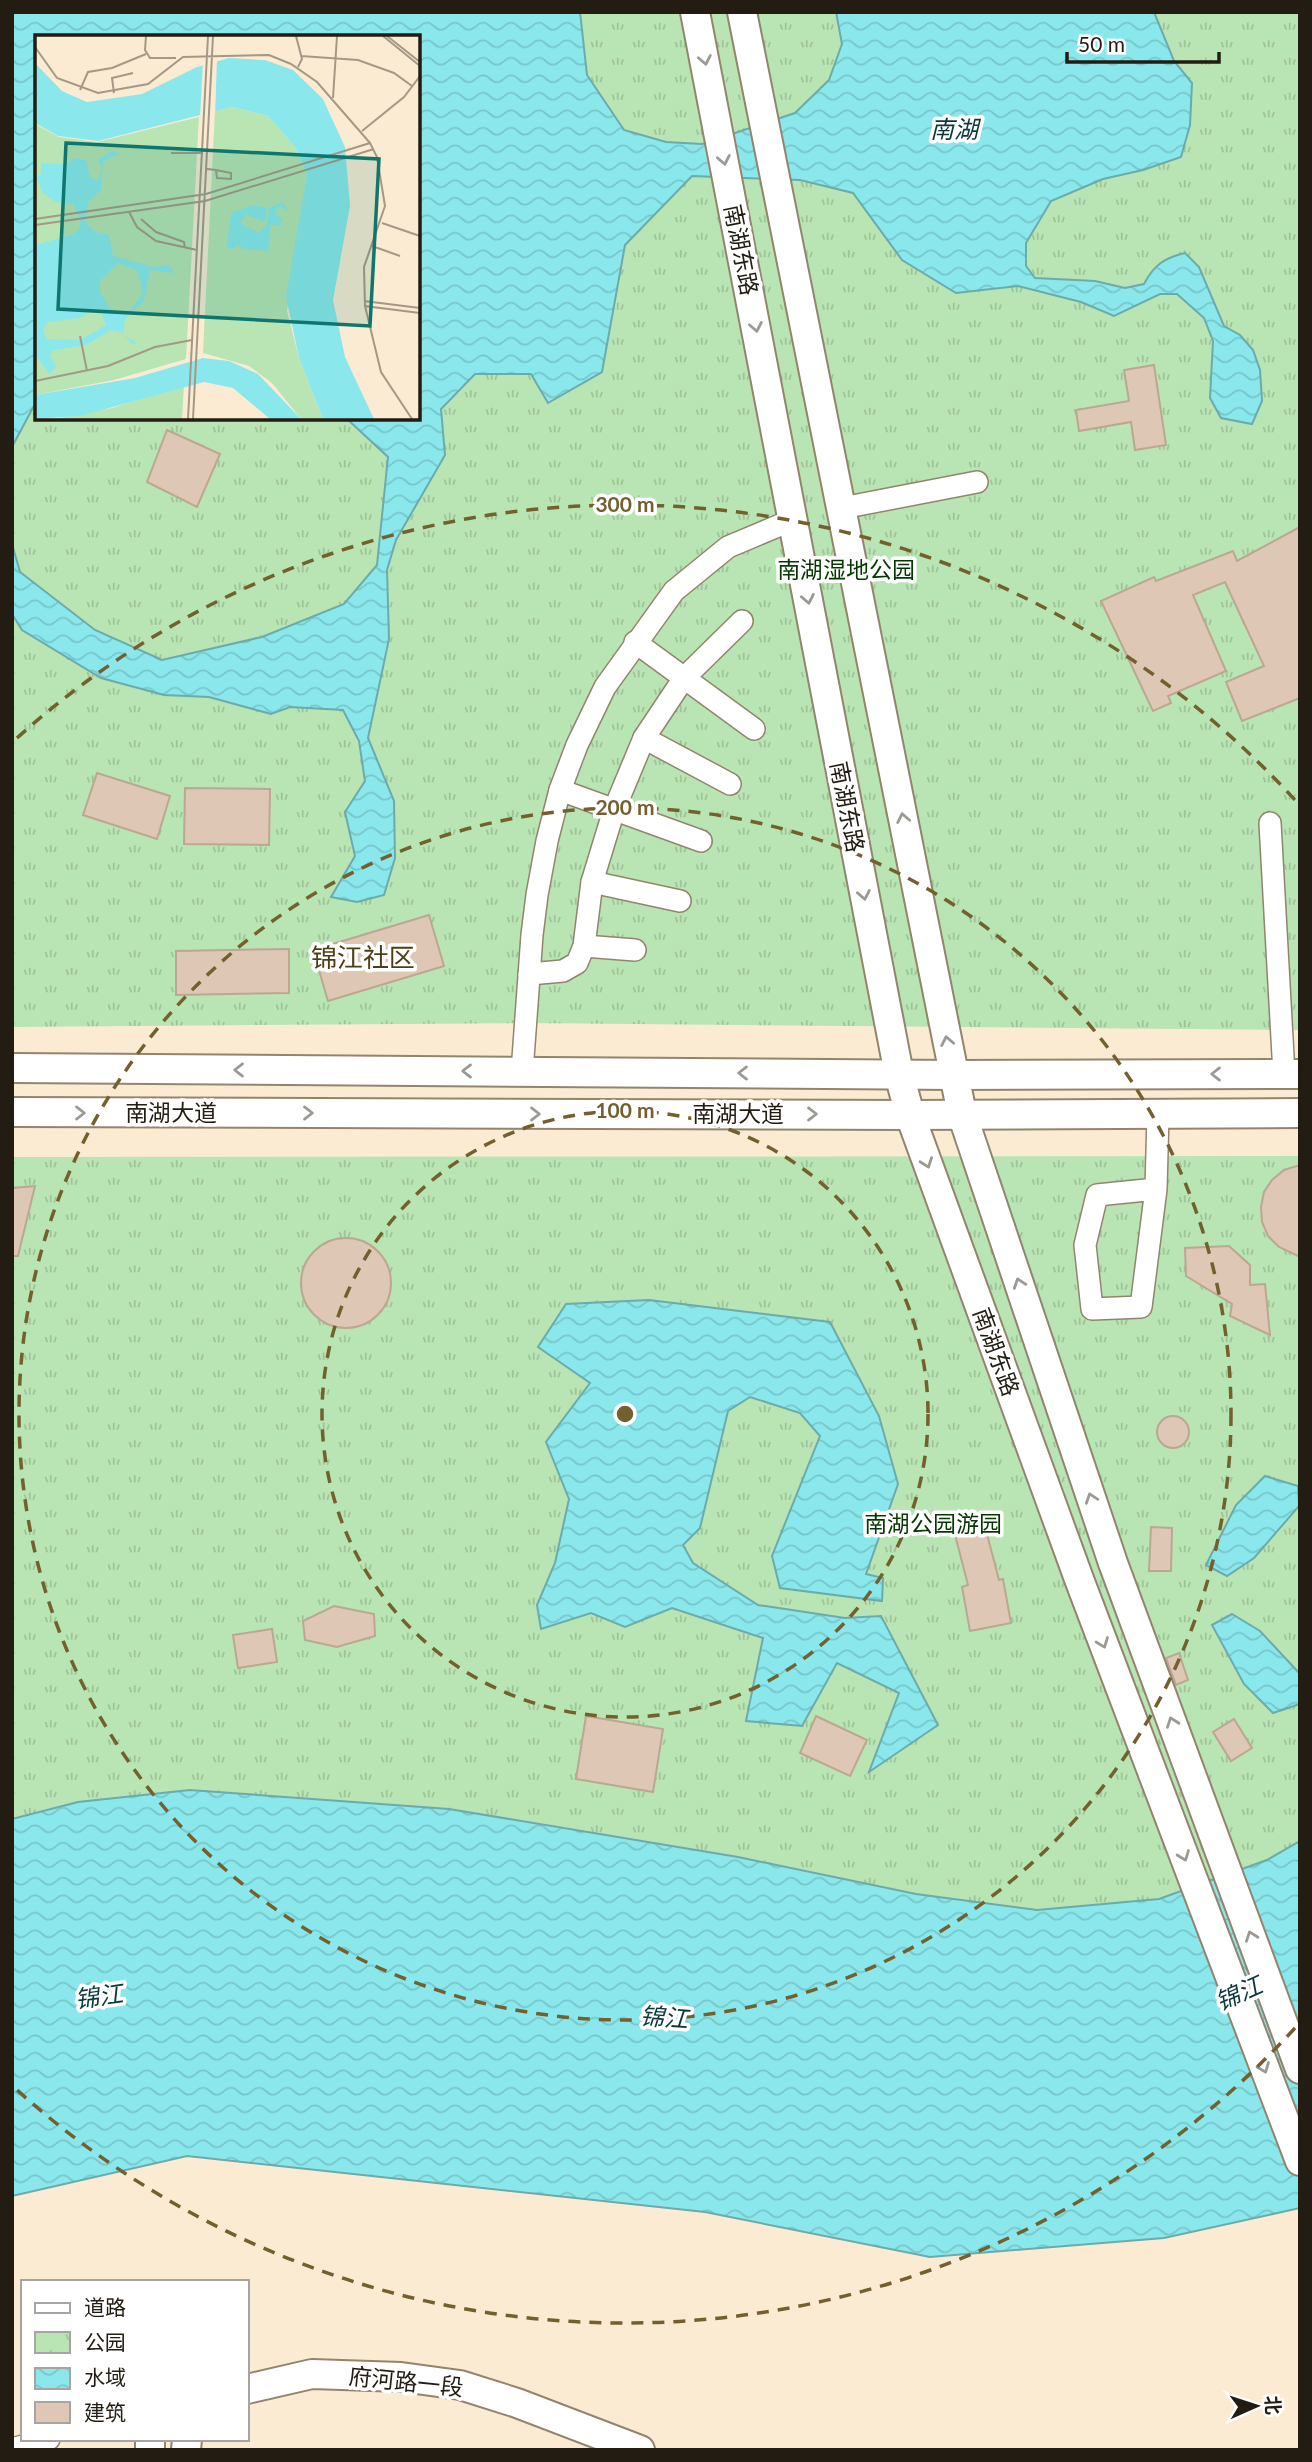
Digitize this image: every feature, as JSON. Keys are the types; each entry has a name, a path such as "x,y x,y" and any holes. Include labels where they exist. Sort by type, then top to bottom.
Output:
{"main road":[{"name":"南湖东路","path":"695,12 899,1074 910,1115 1079,1579 1300,2161"},
{"name":"南湖东路","path":"742,12 962,1115 1113,1563 1300,2068"},
{"name":"南湖大道","path":"12,1068 954,1075 1292,1074"},
{"name":"南湖大道","path":"12,1112 910,1115 1298,1113"},
{"name":"府河路一段","path":"248,2389 312,2374 401,2377 460,2385 517,2403 633,2448"}],"street":[{"path":"842,508 977,482"},
{"path":"522,1072 537,895 547,841 560,790 577,745 605,687 674,591 728,547 792,520"},
{"path":"529,974 563,971 577,963 584,946 592,882 614,810 644,738 684,678 742,621"},
{"path":"635,642 754,729"},
{"path":"644,738 730,784"},
{"path":"560,790 701,841"},
{"path":"1270,823 1292,1074"},
{"path":"592,882 680,901"},
{"path":"584,946 635,950"},
{"path":"1156,1189 1097,1195 1085,1245 1092,1309 1141,1307 1156,1189 1158,1114"},
{"path":"12,2449 41,2441"}],"green space":[{"name":"南湖湿地公园","path":"12,12 1300,12 1300,1030 527,1023 12,1027"},
{"name":"南湖公园游园","path":"1300,1156 1300,1841 1268,1860 1159,1899 1037,1910 916,1894 738,1857 449,1809 190,1790 78,1802 12,1819 12,1157"}],"water":[{"name":"南湖","path":"12,12 580,12 587,75 624,130 666,142 702,144 795,113 829,80 842,44 836,12 1154,12 1174,61 1192,83 1190,125 1181,157 1143,170 1103,179 1051,201 1026,243 1026,266 1035,278 1095,281 1125,288 1144,284 1160,263 1185,253 1199,267 1224,326 1240,335 1253,350 1260,370 1262,401 1252,424 1221,418 1210,398 1213,341 1204,318 1177,294 1160,294 1114,316 1081,302 1018,286 956,293 902,260 853,193 800,180 692,176 625,245 602,372 548,403 531,374 475,374 441,409 445,455 396,540 387,570 389,639 368,738 394,801 395,858 384,895 357,902 331,897 355,856 345,812 365,781 359,741 343,710 290,707 271,714 209,697 164,695 101,678 22,630 12,614 12,544 20,572 95,630 162,660 262,637 344,604 377,565 388,457 348,420 420,420 420,35 35,35 35,404 12,447"},
{"path":"649,1300 830,1322 879,1416 898,1484 866,1574 883,1578 882,1601 780,1588 772,1556 820,1436 800,1413 750,1397 728,1411 700,1528 683,1545 693,1563 758,1605 845,1618 881,1616 938,1725 869,1772 899,1693 837,1663 802,1726 746,1721 763,1638 672,1608 625,1627 591,1613 541,1629 537,1605 555,1563 569,1499 546,1442 590,1383 538,1347 566,1304"},
{"path":"1265,1476 1298,1486 1299,1506 1254,1558 1227,1576 1206,1565 1236,1505"},
{"path":"1232,1614 1260,1631 1300,1674 1300,1704 1273,1713 1244,1684 1212,1625"},
{"name":"锦江","path":"190,1790 449,1809 738,1857 916,1894 1037,1910 1159,1899 1267,1860 1300,1841 1300,2208 1164,2238 930,2257 705,2212 187,2156 12,2196 12,1819 78,1802"}],"building":[{"path":"1154,365 1166,445 1135,450 1131,422 1079,431 1076,410 1129,401 1124,370"},
{"path":"167,430 220,454 197,507 147,482"},
{"path":"1300,527 1300,698 1242,721 1226,682 1264,666 1225,582 1193,595 1226,671 1168,696 1171,703 1153,711 1101,601 1154,577 1156,581 1233,551 1237,561"},
{"path":"97,773 170,796 157,839 83,815"},
{"path":"185,788 270,789 269,845 184,844"},
{"path":"429,915 444,966 328,1001 313,950"},
{"path":"289,949 289,993 176,995 176,951"},
{"path":"1300,1165 1300,1257 1279,1247 1268,1236 1262,1222 1261,1207 1264,1192 1272,1180 1284,1170"},
{"path":"35,1186 18,1256 12,1256 12,1188"},
{"path":"346,1238 363,1241 378,1251 388,1266 391,1283 388,1300 378,1315 363,1325 346,1328 329,1325 314,1315 304,1300 301,1283 304,1266 314,1251 329,1241"},
{"path":"1229,1246 1250,1265 1250,1285 1265,1284 1270,1335 1230,1316 1232,1304 1186,1276 1185,1248"},
{"path":"1173,1416 1184,1421 1189,1432 1184,1443 1173,1448 1162,1443 1157,1432 1162,1421"},
{"path":"982,1515 999,1580 1003,1579 1011,1623 970,1631 962,1587 968,1585 952,1523"},
{"path":"1151,1527 1172,1528 1171,1571 1149,1571"},
{"path":"334,1606 374,1614 375,1636 337,1647 305,1640 303,1621"},
{"path":"272,1629 277,1662 238,1668 233,1635"},
{"path":"1179,1653 1188,1680 1176,1685 1166,1658"},
{"path":"586,1716 663,1729 653,1792 576,1779"},
{"path":"816,1716 867,1740 850,1776 800,1753"},
{"path":"1234,1719 1252,1748 1231,1761 1213,1732"}],"district":[{"name":"锦江社区","path":"363,958"}]}
